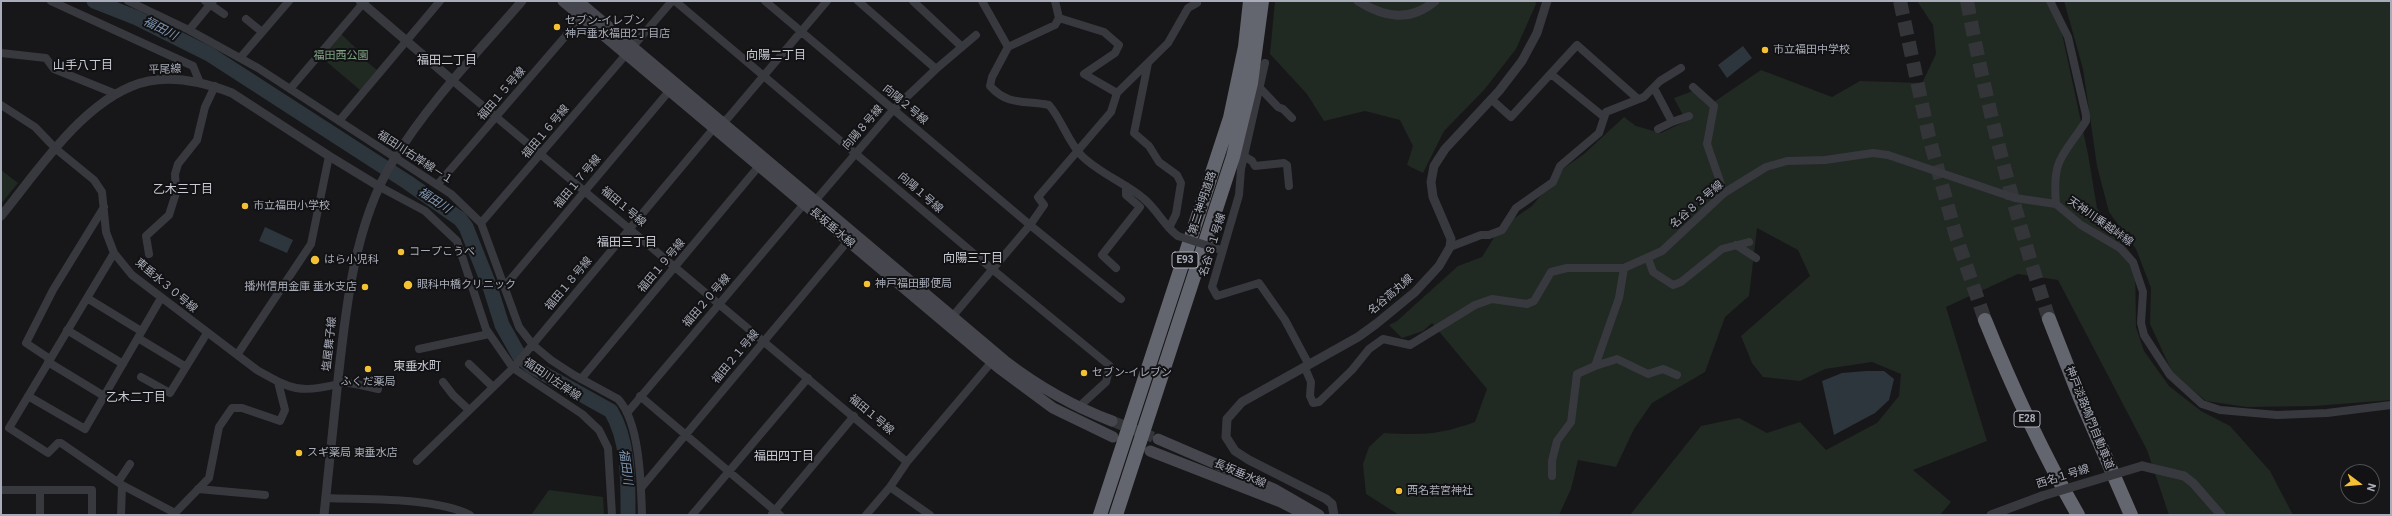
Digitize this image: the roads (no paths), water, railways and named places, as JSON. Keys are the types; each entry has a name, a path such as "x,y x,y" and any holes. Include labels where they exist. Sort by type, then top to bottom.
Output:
{"highway":[{"name":"第二神明道路","path":"1100,515 1230,118 1245,47 1250,1"},
{"name":"第二神明道路","path":"1116,515 1233,157 1250,83 1262,1"},
{"name":"神戸淡路鳴門自動車道","path":"2049,319 2082,405 2131,515"},
{"name":"E28","path":"1985,320 2013,390 2046,458 2078,515"},
{"path":"2013,390 2042,458 2070,515"}],"main road":[{"name":"長坂垂水線","path":"563,1 582,17 629,51 810,202 952,317 1030,393 1054,408 1113,437"},
{"name":"長坂垂水線","path":"578,1 670,90 719,125 759,166 810,202 848,241 995,358 1036,385 1080,409 1112,421"},
{"name":"長坂垂水線","path":"1158,439 1274,489 1319,515"},
{"name":"長坂垂水線","path":"1150,451 1276,499 1306,515"}],"street":[{"path":"51,1 193,66 200,83"},
{"name":"福田川右岸線－１","path":"128,1 139,3 189,30 240,58 290,89 394,160 438,184 481,223 519,327 533,345 552,360 581,379 618,399 627,413 635,441 641,488 642,515"},
{"path":"338,121 440,1"},
{"name":"福田１６号線","path":"481,223 673,1"},
{"name":"向陽１号線","path":"673,1 856,153 992,270 1110,366 1106,382 1083,403 1080,409"},
{"name":"向陽２号線","path":"765,1 1030,225 1121,299"},
{"name":"福田１８号線","path":"513,368 630,229 719,125 764,76 827,1"},
{"path":"858,1 936,69"},
{"path":"913,1 962,47"},
{"path":"982,1 1008,47"},
{"path":"1054,1 1059,18 1056,25 1008,47 992,77 990,86 999,96 1012,101 1049,105 1056,113 1082,156 1126,186 1159,212 1169,228 1178,236 1220,250"},
{"path":"1358,1 1370,8 1388,14 1410,16 1424,10 1435,1"},
{"path":"1547,1 1537,33 1522,61 1491,99 1446,149 1434,166 1431,182 1433,197 1446,224 1451,239 1450,247 1481,235 1489,235 1502,230 1516,208 1553,182 1560,166 1599,133 1606,112 1612,108 1638,99 1654,88 1660,81 1681,68"},
{"name":"天神川乗越峠線","path":"2050,1 2068,37 2086,115 2086,121 2058,162 2055,187 2056,204 2081,225 2120,248 2133,262 2143,292 2141,323 2144,335 2170,375 2202,404 2220,410 2277,415 2320,413 2391,405"},
{"path":"189,30 210,2 224,14"},
{"path":"240,58 262,32 284,2"},
{"path":"290,89 363,2"},
{"name":"福田１号線","path":"363,2 452,80 907,462"},
{"path":"394,160 422,118 452,80 520,2"},
{"path":"952,317 1030,225 1044,205 1038,197 1111,112 1117,93 1168,43 1188,8 1197,3"},
{"name":"福田１５号線","path":"438,184 582,17"},
{"path":"1059,18 1104,32 1119,45 1115,53 1084,74 1117,93"},
{"path":"246,19 262,32"},
{"name":"向陽８号線","path":"810,202 856,153 893,110 936,69 976,35"},
{"path":"1491,99 1511,117 1577,45 1638,99"},
{"path":"1,53 46,58 54,70 116,94"},
{"path":"1148,63 1134,133 1149,146 1159,162 1177,175 1181,183 1176,214 1169,228"},
{"name":"名谷８１号線","path":"1265,63 1240,169 1239,195 1220,250 1212,288 1217,296 1259,283 1286,320 1307,366 1311,382 1310,396 1313,403 1319,402 1352,370 1369,349 1383,339 1410,345 1475,305 1492,299 1527,304 1534,301 1551,272 1567,268 1624,268"},
{"path":"1551,74 1604,117"},
{"name":"平尾線","path":"1,216 56,149 90,112 116,94 149,81 175,79 215,86 232,93 328,156 382,183"},
{"path":"149,254 146,236 169,215 176,193 175,174 178,164 197,140 205,107 215,86"},
{"path":"1693,87 1714,106 1707,144 1724,193"},
{"path":"1260,88 1278,107 1284,109 1292,118"},
{"path":"1654,88 1672,122"},
{"name":"福田１７号線","path":"504,287 670,90"},
{"name":"東垂水３０号線","path":"1,105 35,127 56,149 94,180 102,192 106,232 114,253 132,275 207,333 237,355 288,387 313,391 338,383 356,384 378,390"},
{"path":"1658,129 1689,116"},
{"name":"名谷８３号線","path":"1624,268 1662,251 1724,193 1766,168 1787,161 1825,160 1873,153 1912,161 1962,181 2015,198 2056,204"},
{"path":"237,355 311,244 328,156"},
{"path":"1244,156 1252,161 1255,166 1284,163 1288,165 1289,186"},
{"name":"塩屋舞子線","path":"324,515 348,291 365,226 382,183 394,160"},
{"name":"福田１９号線","path":"581,379 759,166"},
{"name":"福田川左岸線","path":"382,183 425,211 457,240 474,296 489,334 513,368 582,414 599,430 608,448 612,515"},
{"path":"1116,268 1102,254 1140,207 1126,195 1126,186"},
{"name":"福田２０号線","path":"627,413 719,304 810,202"},
{"path":"104,207 53,290 26,343 49,361 104,396"},
{"name":"福田２１号線","path":"641,488 848,241"},
{"path":"1648,258 1653,272 1674,285 1681,282 1706,260 1722,249 1749,242"},
{"path":"1736,245 1756,258"},
{"name":"名谷高丸線","path":"1334,515 1332,504 1326,499 1235,451 1226,437 1227,419 1236,407 1358,337 1404,301 1439,266 1450,247"},
{"path":"114,253 9,428 48,453 58,443 61,443 120,484 175,513 209,478 219,427 232,408 242,408 280,421 285,410 278,382"},
{"path":"1595,366 1619,298 1624,268"},
{"path":"87,298 186,368"},
{"path":"28,396 85,429 161,298"},
{"path":"67,330 122,364"},
{"path":"141,377 170,393 207,333"},
{"path":"419,349 489,334"},
{"path":"866,515 890,487 907,462 995,358"},
{"path":"1552,476 1552,460 1557,441 1571,422 1576,374 1617,359 1648,374 1664,370 1677,375"},
{"path":"469,364 493,387"},
{"path":"417,461 513,368"},
{"path":"692,515 808,378"},
{"path":"444,382 453,395 469,410"},
{"path":"640,396 776,514 854,416"},
{"path":"121,515 120,484 130,464"},
{"name":"西名１号線","path":"1991,515 2042,496 2142,466 2184,476 2193,483 2221,515"},
{"path":"890,487 930,515"},
{"path":"198,489 265,495"},
{"path":"1,490 92,490 92,515"},
{"path":"40,490 40,515"},
{"path":"326,498 421,503 470,515"}],"waterway":[{"name":"福田川","path":"94,1 137,18 209,54 407,182 460,219 466,227 490,287 502,325 520,357 532,367 611,411 617,423 624,448 627,475 628,515"}],"tunnel":[{"path":"1900,1 1929,137 1956,236 1985,320"},
{"path":"1967,1 1983,82 2013,201 2049,319"},
{"path":"1112,421 1158,439"}],"place":[{"name":"セブン-イレブン 神戸垂水福田2丁目店","path":"557,27"},
{"name":"市立福田中学校","path":"1765,50"},
{"name":"市立福田小学校","path":"245,206"},
{"name":"コープこうべ","path":"401,252"},
{"name":"はら小児科","path":"315,260"},
{"name":"神戸福田郵便局","path":"867,284"},
{"name":"眼科中橋クリニック","path":"408,285"},
{"name":"播州信用金庫 垂水支店","path":"365,287"},
{"name":"ふくだ薬局","path":"368,369"},
{"name":"セブン-イレブン","path":"1084,373"},
{"name":"スギ薬局 東垂水店","path":"299,453"},
{"name":"西名若宮神社","path":"1399,491"}],"district":[{"name":"向陽二丁目","path":"776,56"},
{"name":"福田二丁目","path":"447,61"},
{"name":"山手八丁目","path":"83,66"},
{"name":"乙木三丁目","path":"183,190"},
{"name":"福田三丁目","path":"627,243"},
{"name":"向陽三丁目","path":"973,259"},
{"name":"東垂水町","path":"417,367"},
{"name":"乙木二丁目","path":"136,398"},
{"name":"福田四丁目","path":"784,457"}],"park label":[{"name":"福田西公園","path":"341,56"}]}
